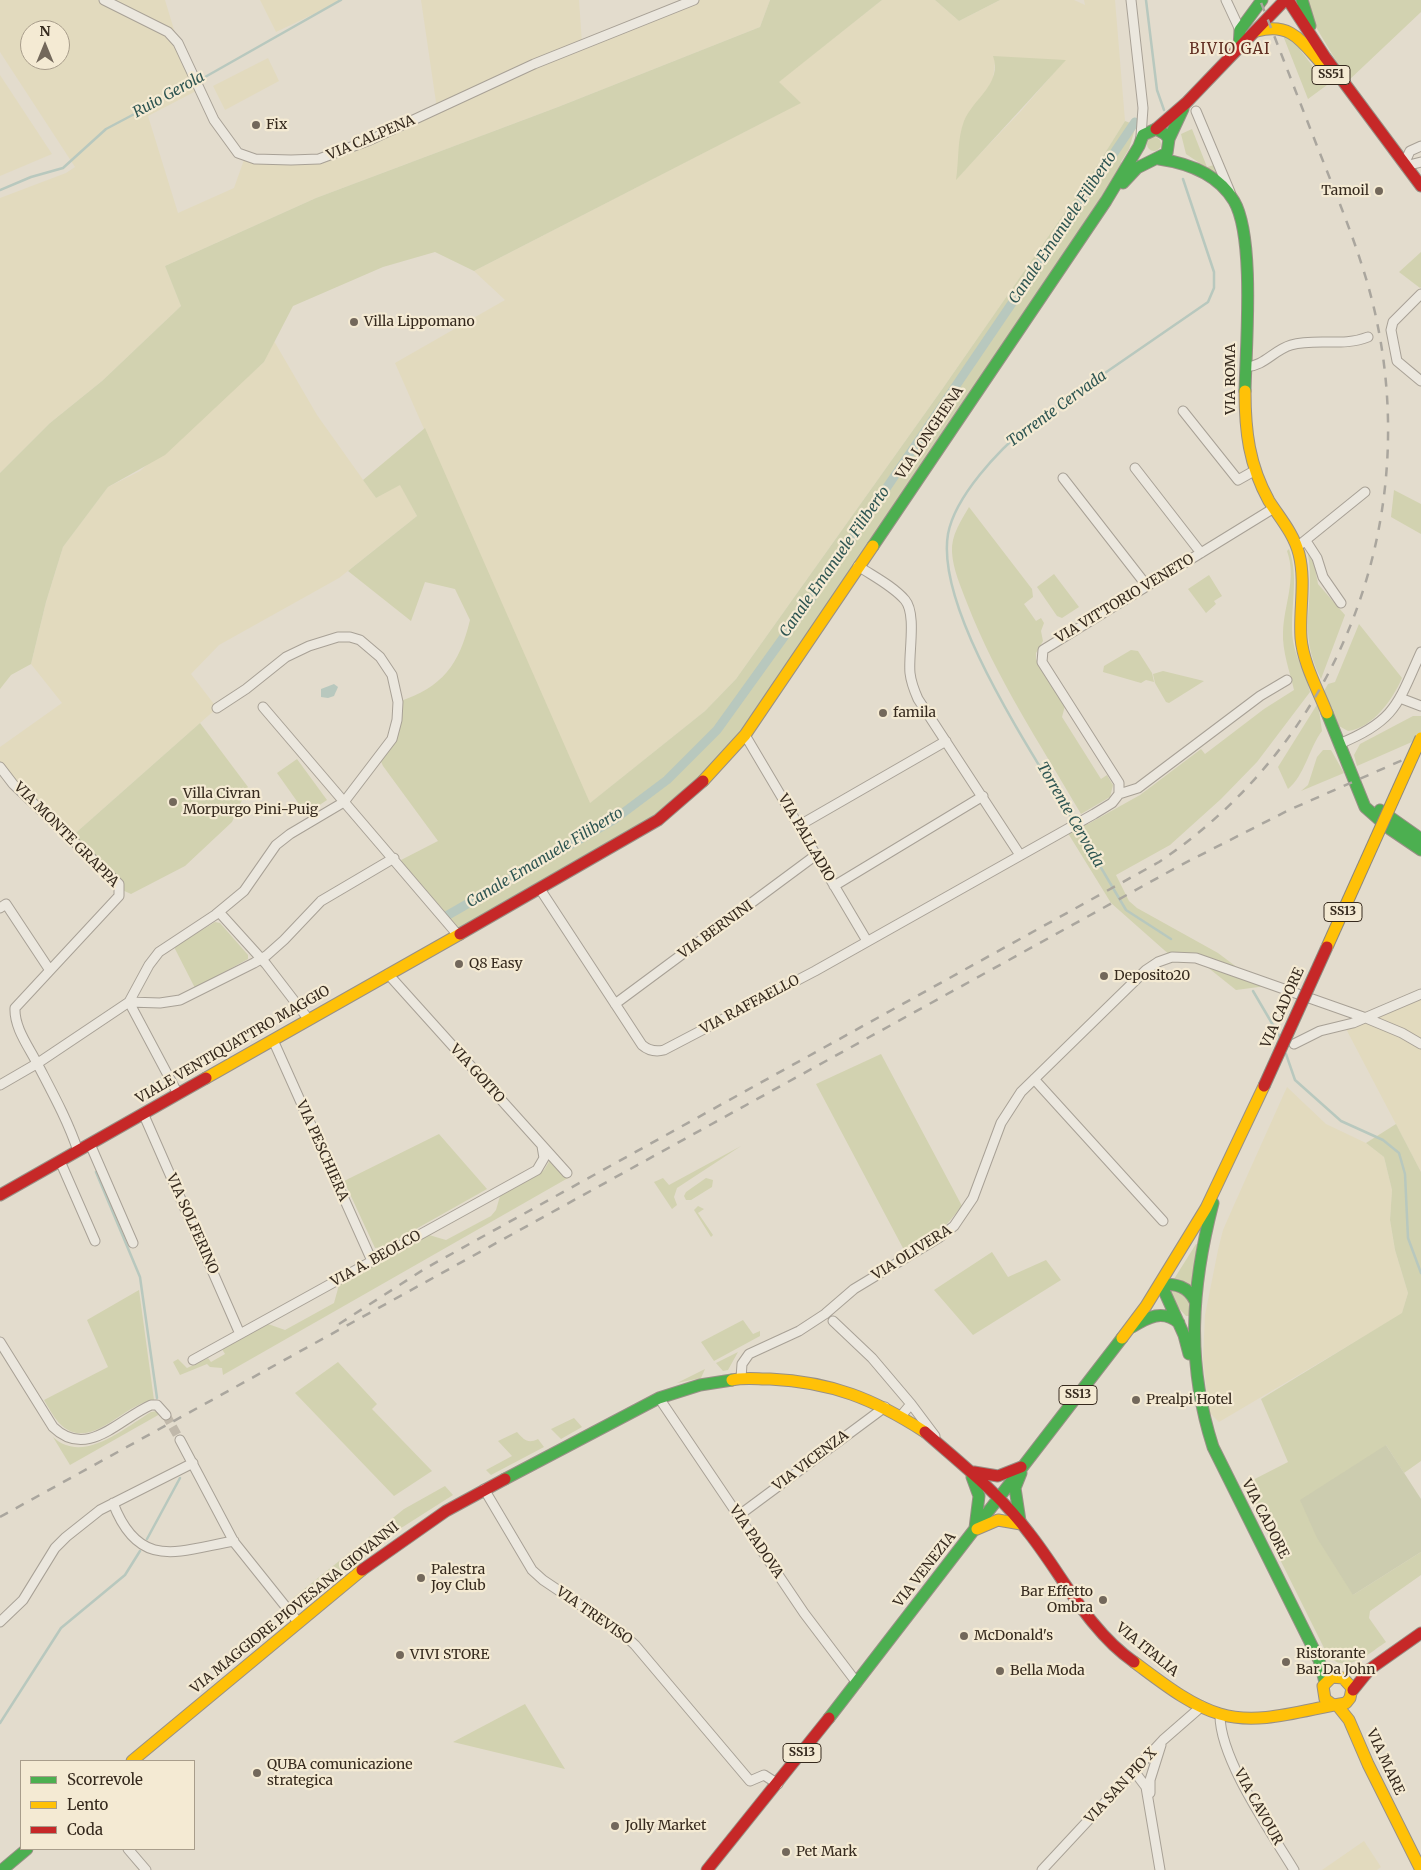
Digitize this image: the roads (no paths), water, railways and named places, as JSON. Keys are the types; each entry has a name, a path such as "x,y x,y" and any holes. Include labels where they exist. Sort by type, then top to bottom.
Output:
{"street":[{"name":"VIA CALPENA","path":"104,0 168,32 178,43 214,120 238,153 255,159 320,159 370,140 542,60 694,0"},
{"path":"1131,0 1143,108 1140,141 1142,154 1192,167"},
{"path":"1226,0 1240,30 1239,48"},
{"path":"1240,30 1262,0"},
{"path":"1302,0 1305,16 1323,61"},
{"name":"SS51","path":"1283,1 1323,61 1421,186"},
{"name":"VIA LONGHENA","path":"480,922 632,836 666,814 705,779 745,735 1106,201 1140,141 1186,103 1283,1"},
{"path":"1253,33 1271,27 1287,28 1323,61"},
{"name":"VIA LONGHENA","path":"1106,201 1137,168 1167,153 1169,142 1186,103"},
{"path":"1143,108 1154,129 1164,132 1169,142 1192,167 1223,188 1234,201"},
{"name":"VIA ROMA","path":"1196,111 1234,201 1244,239 1247,279 1246,429 1248,448 1254,471 1274,508 1302,544 1317,558 1325,581 1341,603"},
{"path":"1389,145 1418,147"},
{"path":"1418,147 1407,154 1405,165 1421,162"},
{"path":"1421,294 1392,322 1391,330 1397,361 1421,381"},
{"path":"1246,367 1258,365 1278,351 1293,344 1351,342 1368,337"},
{"path":"1183,411 1238,480 1254,471"},
{"path":"1136,468 1201,553"},
{"path":"1063,478 1146,586"},
{"path":"1302,544 1365,492"},
{"name":"VIA VITTORIO VENETO","path":"1119,794 1119,783 1044,665 1041,653 1048,645 1274,508"},
{"name":"VIA ROMA","path":"1302,544 1303,578 1300,624 1302,647 1310,674 1365,807 1375,818 1421,850"},
{"path":"858,566 894,592 907,604 910,620 909,660 913,686 946,741 1020,855"},
{"path":"0,1085 38,1064 129,1002 159,952 219,912 251,884 276,845 290,834 344,802 392,739 398,720 398,702 392,675 380,657 365,644 350,637 338,637 309,646 286,657 246,689 217,708"},
{"path":"1339,744 1383,720 1395,708 1421,652"},
{"name":"VIA RAFFAELLO","path":"540,888 642,1045 647,1049 664,1050 867,941 1066,830 1112,803 1119,794 1138,788 1260,696 1286,680"},
{"path":"1400,698 1421,706"},
{"path":"263,707 458,934"},
{"name":"VIA PALLADIO","path":"745,735 867,941"},
{"name":"VIA CADORE","path":"1161,1284 1217,1187 1421,738"},
{"path":"800,825 946,741"},
{"name":"VIA MONTE GRAPPA","path":"0,767 13,784 118,884 120,889 119,896 15,1008 18,1027 38,1064 78,1151"},
{"name":"VIA ROMA","path":"1358,789 1374,805 1421,839"},
{"path":"834,886 983,796"},
{"name":"VIA BERNINI","path":"615,1004 816,855"},
{"path":"129,1002 160,1004 180,1000 261,959 284,940 320,901 394,858"},
{"path":"0,908 6,904 49,970"},
{"path":"219,912 261,959 309,1020"},
{"name":"VIALE VENTIQUATTRO MAGGIO","path":"0,1195 480,922"},
{"name":"VIA OLIVERA","path":"741,1378 742,1364 749,1354 799,1331 825,1314 854,1289 940,1237 954,1226 973,1198 1001,1123 1021,1092 1146,970 1158,962 1172,957 1196,958 1366,1018 1402,1033 1421,1044"},
{"name":"VIA GOITO","path":"388,974 567,1173"},
{"path":"1294,1044 1320,1030 1366,1018 1421,994"},
{"path":"129,1002 178,1094"},
{"name":"VIA PESCHIERA","path":"273,1040 372,1261"},
{"path":"1034,1079 1164,1221"},
{"name":"VIA SOLFERINO","path":"143,1113 240,1334"},
{"path":"90,1144 133,1243"},
{"name":"VIA A. BEOLCO","path":"193,1360 537,1170 544,1158 542,1146"},
{"path":"60,1161 95,1240"},
{"path":"1197,1388 1194,1341 1195,1301 1200,1256 1217,1187"},
{"path":"1195,1301 1192,1294 1184,1287 1161,1284 1164,1296 1182,1328 1197,1388"},
{"name":"VIA VENEZIA","path":"707,1870 778,1784 1027,1463 1130,1328 1161,1284"},
{"path":"1130,1328 1145,1318 1162,1315 1176,1320 1182,1328"},
{"path":"833,1321 872,1358 911,1404 941,1445"},
{"path":"0,1342 53,1427 66,1437 92,1439 151,1405 161,1407 166,1415"},
{"name":"VIA MAGGIORE PIOVESANA GIOVANNI","path":"133,1760 380,1556 446,1511 484,1489 659,1398 700,1385 741,1378 790,1380"},
{"name":"VIA ITALIA","path":"790,1380 835,1387 885,1407 901,1416 941,1445 999,1498 1021,1524 1082,1608 1109,1641 1168,1687 1220,1714 1267,1717 1335,1705"},
{"name":"VIA CADORE","path":"1197,1388 1201,1414 1213,1447 1319,1660 1325,1699 1335,1705"},
{"name":"VIA PADOVA","path":"659,1398 804,1613 856,1683"},
{"path":"901,1416 911,1404"},
{"name":"VIA VICENZA","path":"738,1516 885,1407"},
{"path":"180,1440 234,1540 298,1622"},
{"path":"0,1622 23,1600 55,1548 92,1515 192,1463"},
{"name":"VIA ITALIA","path":"966,1469 982,1476 999,1477 1009,1474 1027,1463"},
{"name":"VIA ITALIA","path":"1021,1524 1015,1488 1027,1463"},
{"name":"VIA ITALIA","path":"966,1469 979,1492 980,1504 974,1531"},
{"name":"VIA TREVISO","path":"484,1489 532,1570 543,1580 622,1633 635,1645 750,1781 755,1781 764,1775 778,1784"},
{"path":"113,1503 128,1531 153,1551 174,1552 234,1540"},
{"path":"974,1531 994,1520 1004,1518 1021,1524"},
{"path":"1335,1705 1351,1695 1370,1669 1421,1633"},
{"name":"VIA CADORE","path":"1319,1660 1350,1682 1351,1695"},
{"path":"1302,1710 1324,1686 1340,1676 1370,1669"},
{"name":"VIA MARE","path":"1349,1720 1351,1695"},
{"name":"VIA MARE","path":"1335,1705 1349,1720 1368,1764 1421,1870"},
{"name":"VIA SAN PIO X","path":"1042,1870 1163,1740 1202,1706"},
{"name":"VIA CAVOUR","path":"1220,1714 1224,1736 1241,1782 1294,1870"},
{"path":"1150,1780 1163,1740"},
{"path":"1142,1762 1150,1770 1149,1800"},
{"path":"1134,1772 1146,1787 1160,1870"},
{"path":"2,1870 26,1850"},
{"path":"129,1850 146,1870"}],"waterway":[{"name":"Ruio Gerola","path":"198,81 341,0"},
{"name":"Torrente Cervada","path":"1146,0 1157,90 1164,110"},
{"name":"Ruio Gerola","path":"0,190 31,177 63,168 106,129 193,83"},
{"name":"Canale Emanuele Filiberto","path":"448,915 615,819 667,780 717,730 809,602 1135,122"},
{"name":"Torrente Cervada","path":"1074,823 991,682 972,642 957,602 948,566 948,534 952,519 969,489 1004,448 1028,426 1208,302 1214,288 1214,272 1183,179"},
{"name":"Torrente Cervada","path":"1077,827 1126,910 1171,939"},
{"name":"Torrente Cervada","path":"1253,991 1280,1037"},
{"name":"Torrente Cervada","path":"1286,1054 1295,1080 1341,1121 1383,1140 1399,1153 1405,1174 1408,1238 1421,1273"},
{"name":"Canale Emanuele Filiberto","path":"137,1092 164,1077"},
{"name":"Canale Emanuele Filiberto","path":"96,1172 140,1277 157,1398"},
{"name":"Canale Emanuele Filiberto","path":"147,1539 180,1478"},
{"name":"Canale Emanuele Filiberto","path":"0,1723 61,1628 125,1575 140,1551"}],"tunnel":[{"path":"166,1415 180,1440"}],"railway":[{"path":"339,1324 426,1268 1159,862 1221,813 1274,757 1317,694 1350,625 1374,553 1386,477 1387,400 1377,322 1361,262 1260,0"},
{"path":"0,1517 1181,865 1289,810 1421,752"}],"place":[{"name":"Fix","path":"256,125"},
{"name":"Tamoil","path":"1379,191"},
{"name":"Villa Lippomano","path":"354,322"},
{"name":"famila","path":"883,713"},
{"name":"Villa Civran Morpurgo Pini-Puig","path":"173,802"},
{"name":"Q8 Easy","path":"459,964"},
{"name":"Deposito20","path":"1104,976"},
{"name":"Prealpi Hotel","path":"1136,1400"},
{"name":"Palestra Joy Club","path":"421,1578"},
{"name":"Bar Effetto Ombra","path":"1103,1600"},
{"name":"McDonald's","path":"964,1636"},
{"name":"VIVI STORE","path":"400,1655"},
{"name":"Ristorante Bar Da John","path":"1286,1662"},
{"name":"Bella Moda","path":"1000,1671"},
{"name":"QUBA comunicazione strategica","path":"257,1773"},
{"name":"Jolly Market","path":"615,1826"},
{"name":"Pet Mark","path":"786,1852"}],"district":[{"name":"BIVIO GAI","path":"1230,50"}]}
